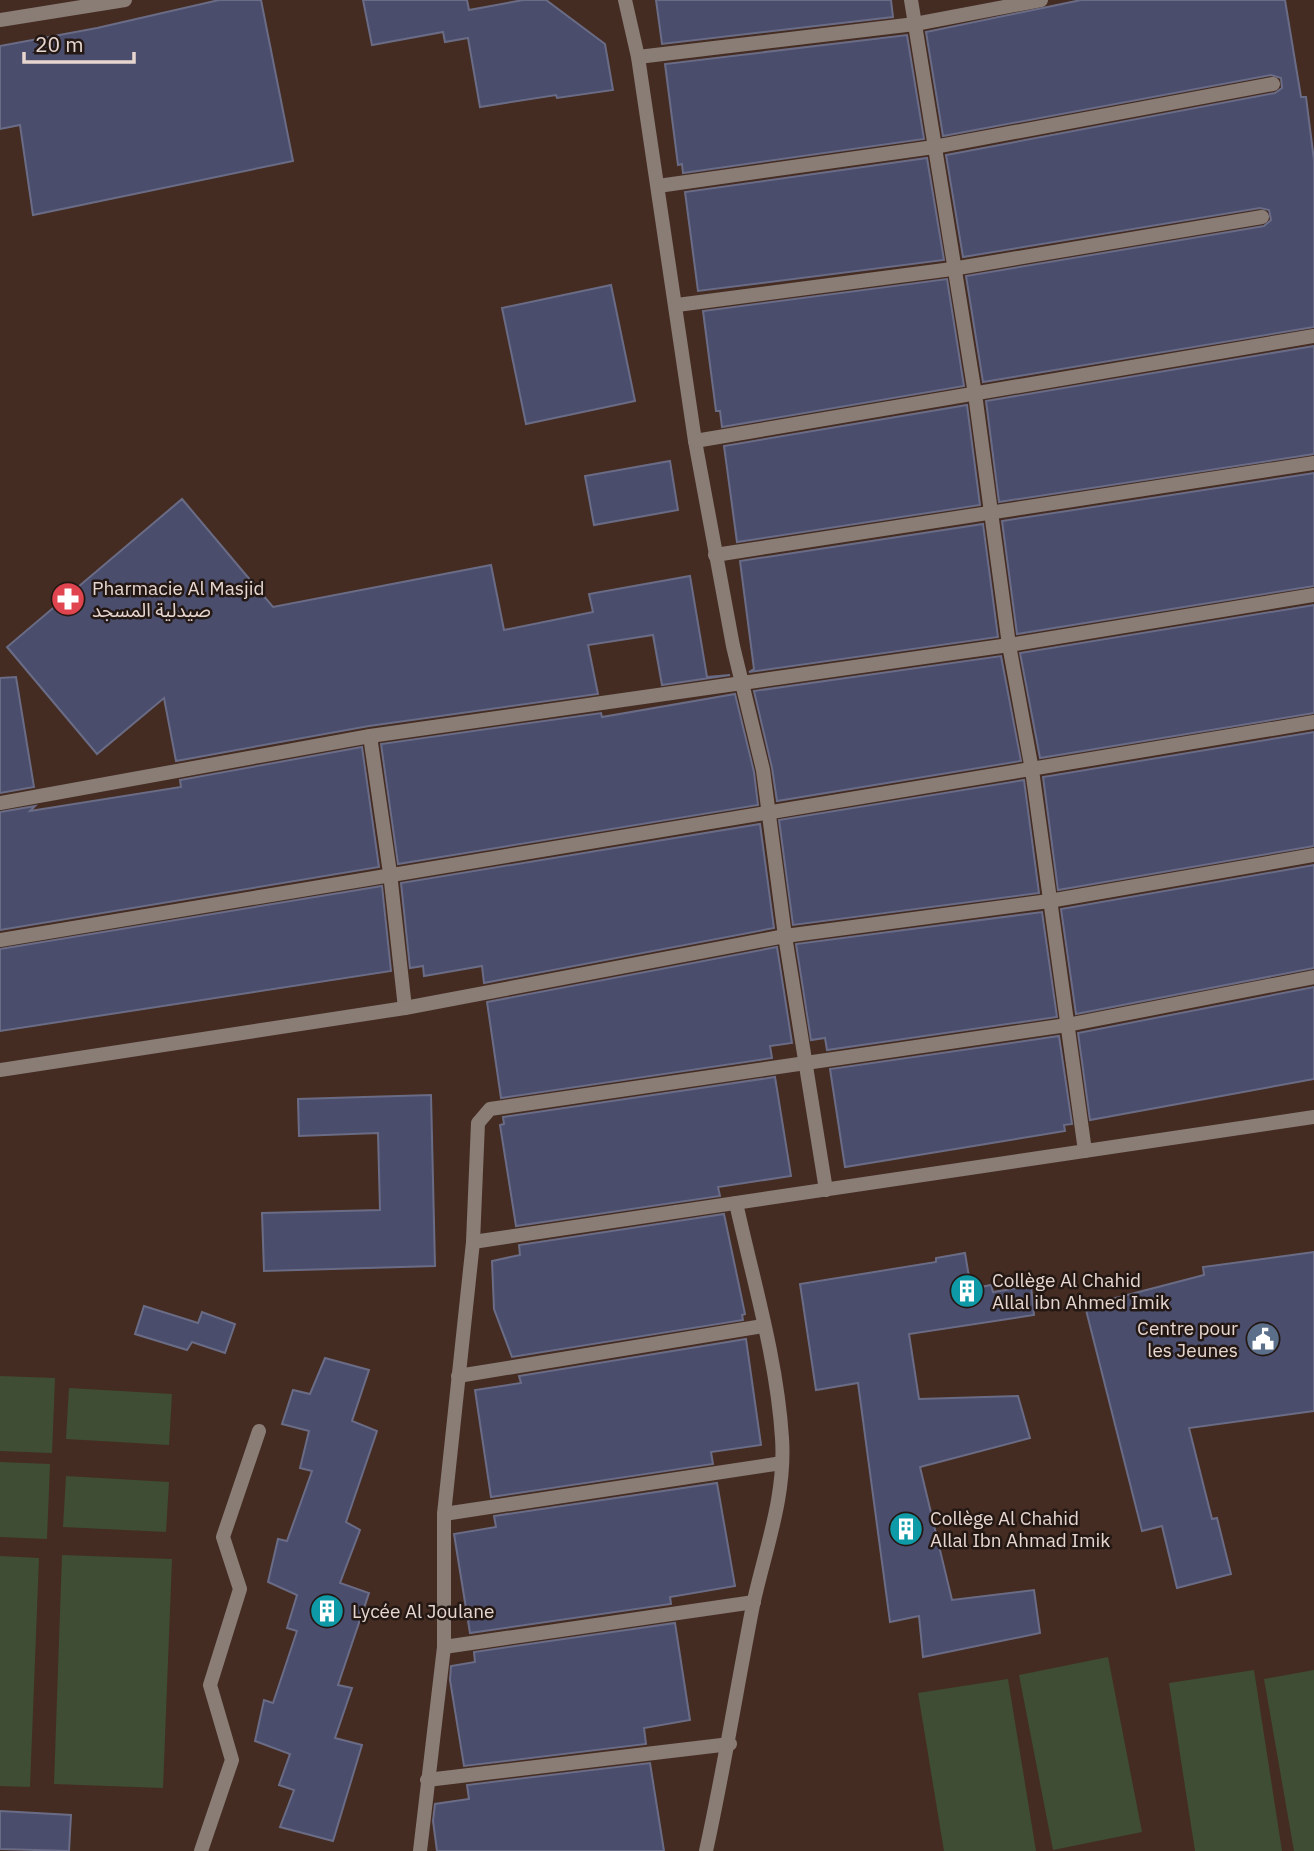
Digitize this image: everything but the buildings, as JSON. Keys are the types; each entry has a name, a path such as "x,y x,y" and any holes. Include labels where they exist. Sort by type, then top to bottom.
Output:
{"street":[{"path":"0,20 125,0"},
{"path":"625,0 638,57 695,440 715,555 741,682 756,735 770,811 785,936 826,1190"},
{"path":"911,0 952,269 975,394 989,515 1009,645 1032,770 1085,1151"},
{"path":"638,57 915,24 1041,0"},
{"path":"658,186 934,147 1273,84"},
{"path":"677,305 952,269 1262,218"},
{"path":"695,440 1314,336"},
{"path":"715,555 1314,463"},
{"path":"0,803 370,736 1009,645 1314,596"},
{"path":"0,940 390,873 1314,722"},
{"path":"370,736 390,873 405,1007"},
{"path":"0,1070 405,1007 785,936 1049,901 1314,855"},
{"path":"421,1851 444,1647 444,1514 473,1242 478,1123 490,1109 806,1066 1067,1026 1314,977"},
{"path":"473,1242 1314,1117"},
{"path":"706,1851 730,1744 754,1602 772,1533 782,1463 779,1410 736,1203"},
{"path":"458,1376 763,1326"},
{"path":"201,1851 232,1760 210,1685 240,1589 223,1537 260,1431"},
{"path":"444,1514 782,1463"},
{"path":"444,1647 754,1602"},
{"path":"427,1780 730,1744"}],"green space":[{"path":"0,1376 55,1378 52,1453 0,1451"},
{"path":"69,1388 172,1394 169,1445 66,1439"},
{"path":"0,1462 50,1464 47,1539 0,1537"},
{"path":"66,1476 169,1482 166,1532 63,1527"},
{"path":"62,1555 172,1559 163,1788 54,1784"},
{"path":"0,1556 39,1558 30,1787 0,1786"},
{"path":"1108,1657 1142,1832 1053,1850 1019,1675"},
{"path":"1254,1670 1282,1851 1195,1851 1169,1683"},
{"path":"1314,1670 1314,1851 1294,1851 1264,1679"},
{"path":"1008,1679 1036,1851 944,1851 918,1693"}],"place":[{"name":"Pharmacie Al Masjid صيدلية المسجد","path":"68,599"},
{"name":"Collège Al Chahid Allal ibn Ahmed Imik","path":"967,1291"},
{"name":"Centre pour les Jeunes","path":"1263,1339"},
{"name":"Collège Al Chahid Allal Ibn Ahmad Imik","path":"906,1529"},
{"name":"Lycée Al Joulane","path":"327,1611"}]}
